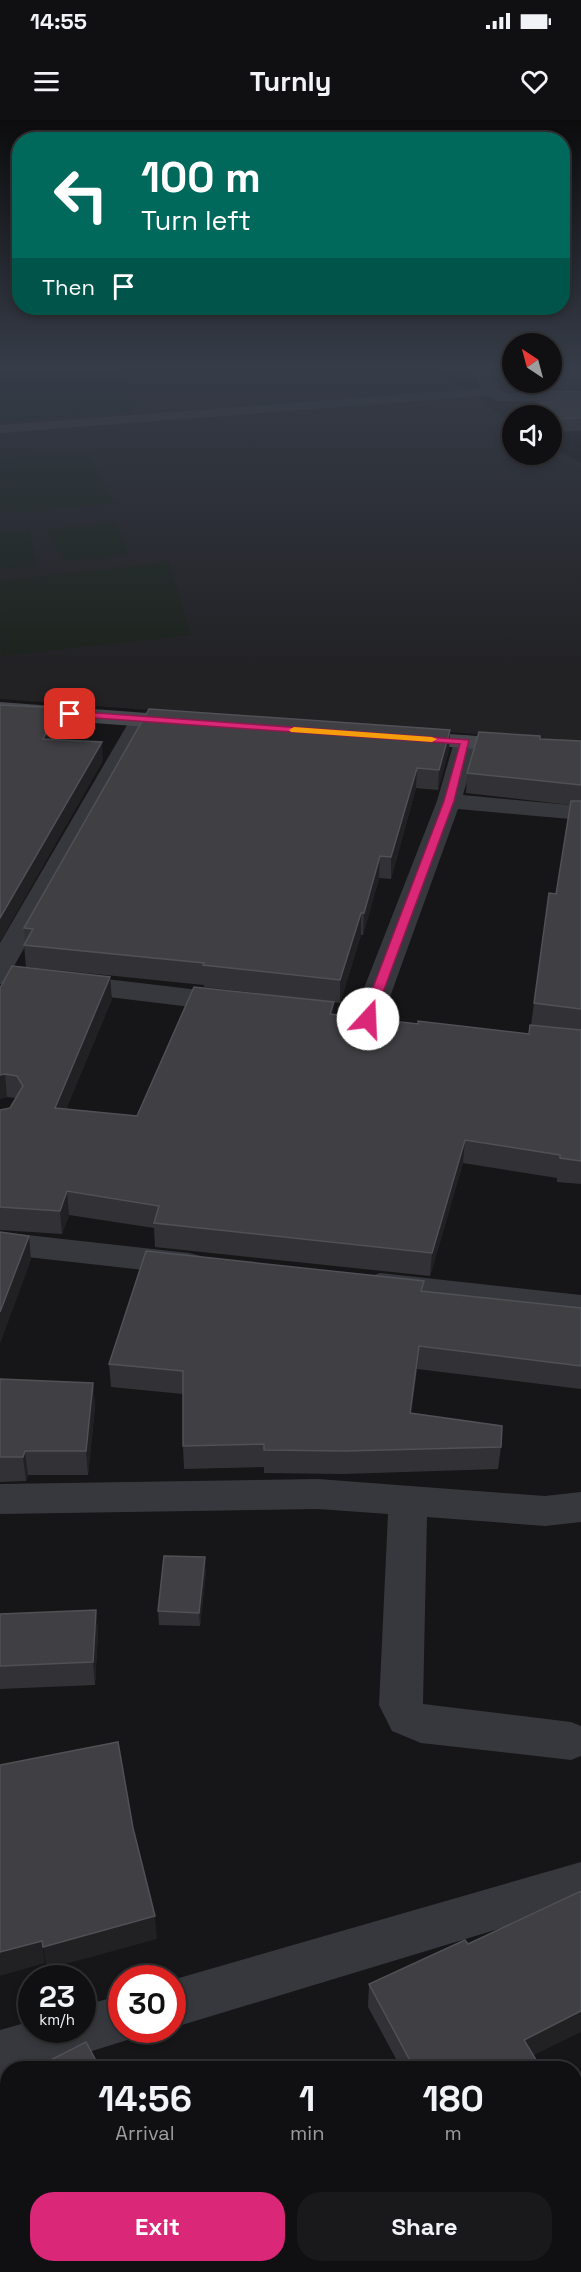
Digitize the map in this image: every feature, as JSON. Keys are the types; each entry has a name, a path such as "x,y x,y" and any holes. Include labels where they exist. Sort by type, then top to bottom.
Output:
{"street":[{"path":"0,709 211,724"},
{"path":"0,967 141,720"},
{"path":"384,736 581,750"},
{"path":"368,1019 449,801 466,742"},
{"path":"449,801 581,813"},
{"path":"0,975 261,1006"},
{"path":"0,1243 225,1268"},
{"path":"344,1281 581,1307"},
{"path":"0,1499 318,1494 544,1511 581,1508"},
{"path":"408,1501 401,1705 408,1718 421,1724 571,1741"},
{"path":"186,2000 581,1883"},
{"path":"0,2055 108,2023"}],"shaded area":[{"path":"0,465 581,465 581,742 0,699"},
{"path":"0,465 95,465 114,503 1,514"},
{"path":"117,522 129,555 64,561 46,530"},
{"path":"30,531 36,566 0,569 0,533"},
{"path":"169,562 191,635 1,656 0,581"}],"building":[{"path":"0,705 59,708 43,739 102,742 0,918"},
{"path":"149,709 450,730 439,770 417,768 391,857 380,856 364,913 361,913 340,980 203,965 204,963 24,945 33,929 24,928"},
{"path":"479,732 581,741 581,785 467,773"},
{"path":"571,801 581,801 581,1009 534,1003 549,893 556,894"},
{"path":"12,966 110,977 55,1108 137,1116 194,987 334,1002 330,1014 418,1024 418,1021 529,1034 530,1025 581,1030 581,1161 560,1158 560,1155 465,1140 432,1253 154,1223 159,1206 67,1191 60,1211 0,1207 0,1110 10,1108 23,1086 17,1076 0,1075 0,988"},
{"path":"0,1232 29,1236 0,1312"},
{"path":"146,1251 424,1281 421,1291 581,1308 581,1366 419,1346 410,1413 502,1426 501,1447 344,1451 264,1450 264,1444 183,1446 183,1371 109,1364"},
{"path":"0,1379 93,1383 86,1451 25,1451 23,1457 0,1457"},
{"path":"164,1556 205,1557 199,1613 158,1611"},
{"path":"96,1610 93,1662 0,1666 0,1614"},
{"path":"118,1742 133,1828 155,1916 43,1947 42,1941 0,1952 0,1765"},
{"path":"581,1891 581,2011 524,2040 537,2061 410,2061 369,1984 465,1940 468,1944"},
{"path":"87,2043 96,2061 49,2061"}],"slow traffic":[{"path":"294,730 432,739"}],"route":[{"path":"70,714 466,742 449,801 368,1019"}]}
